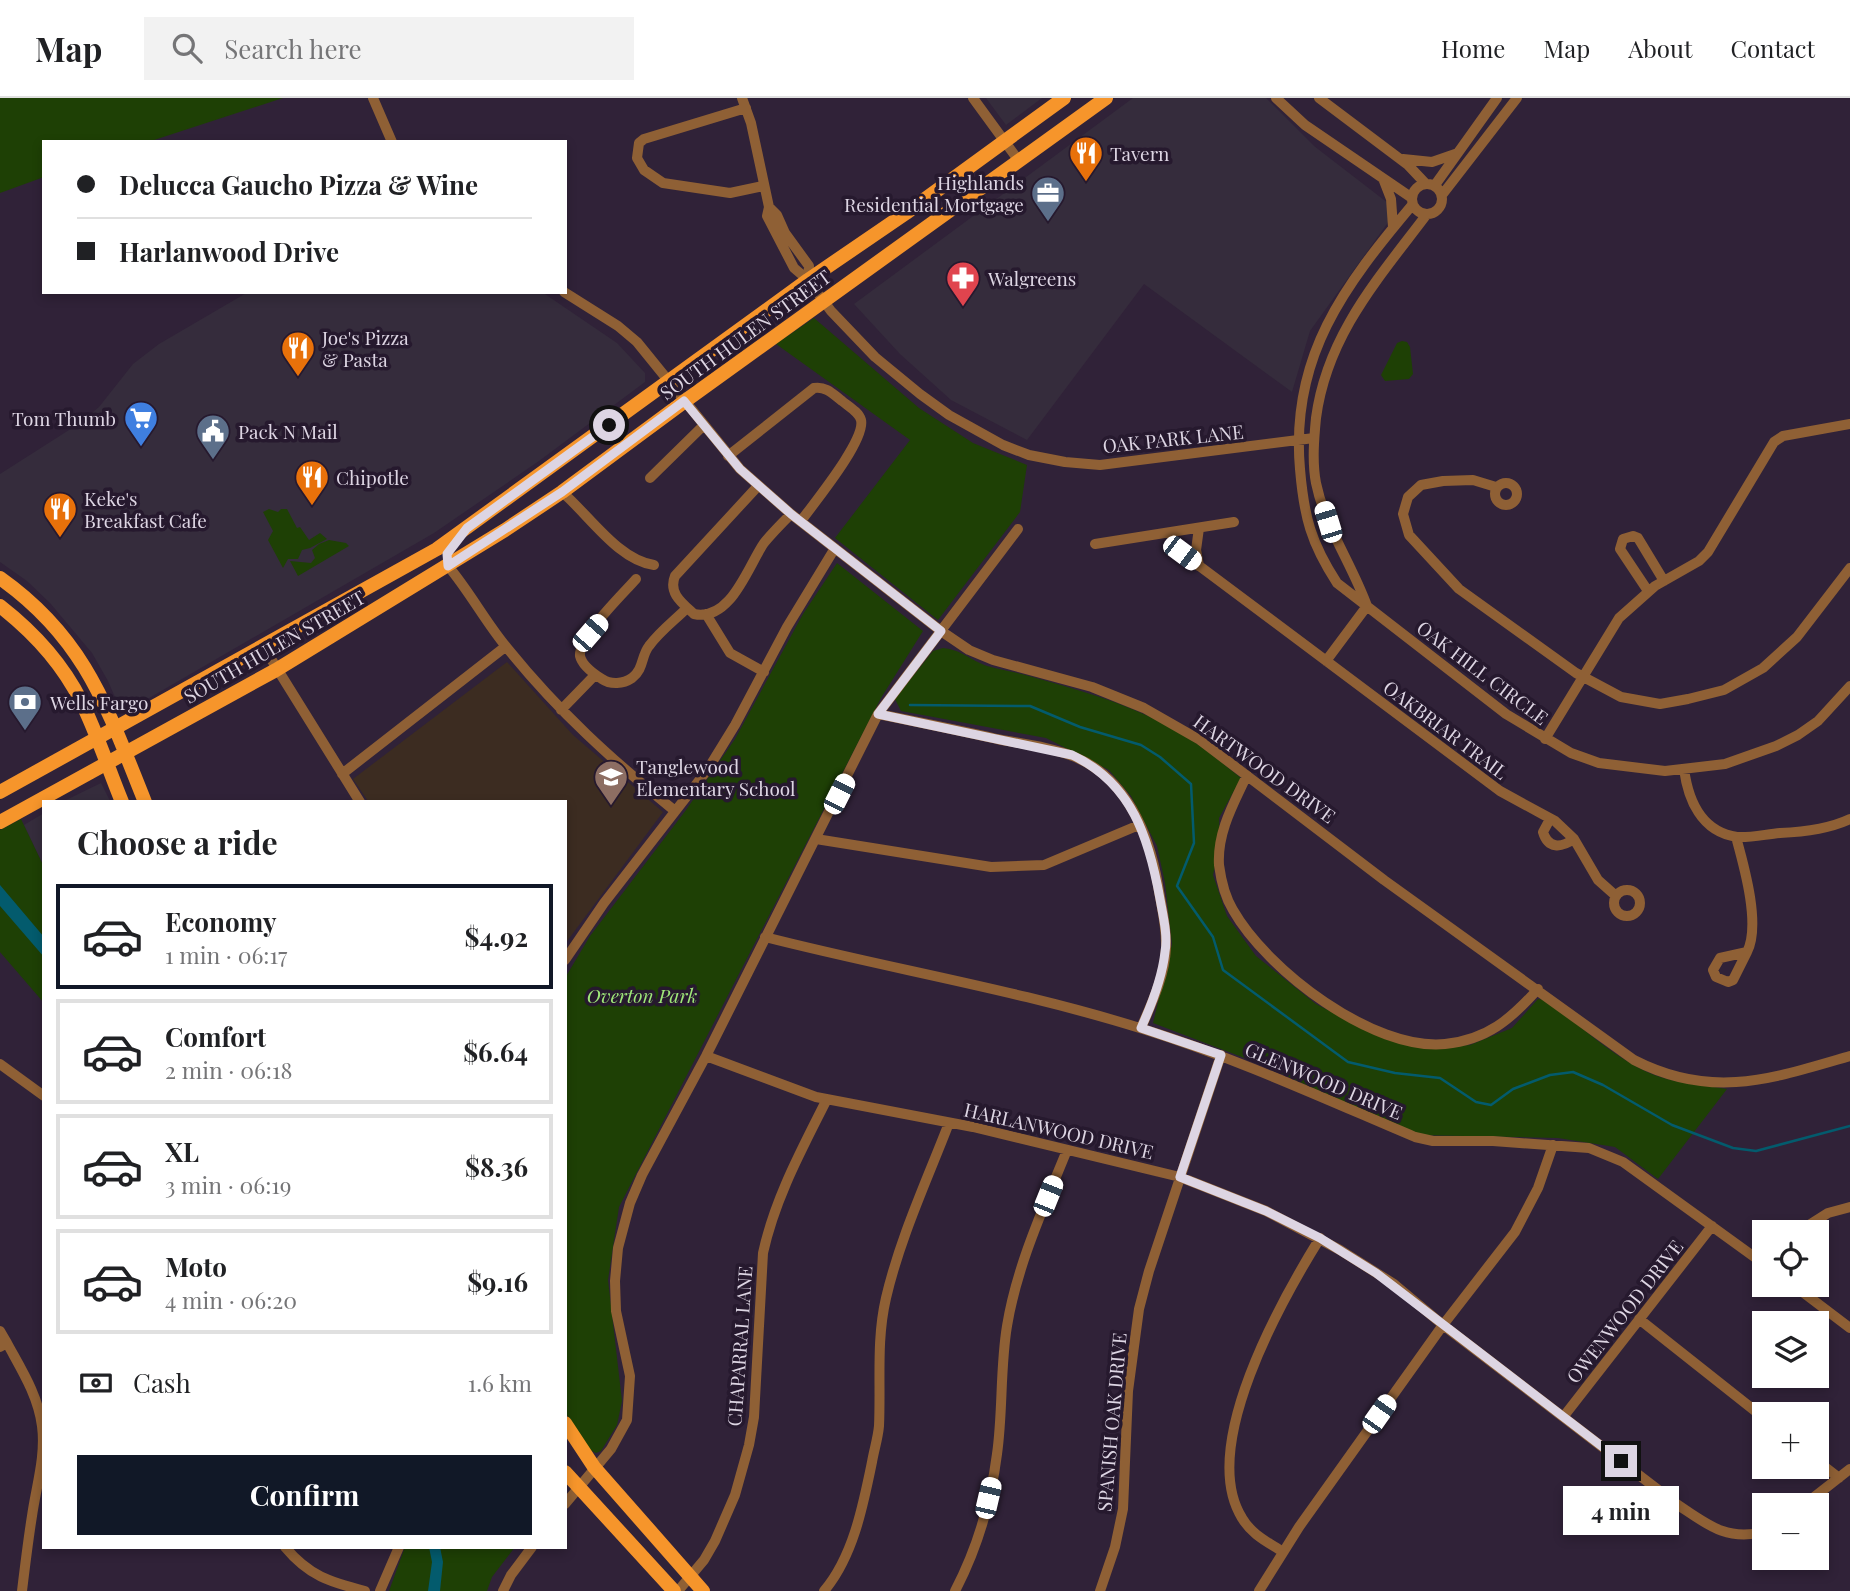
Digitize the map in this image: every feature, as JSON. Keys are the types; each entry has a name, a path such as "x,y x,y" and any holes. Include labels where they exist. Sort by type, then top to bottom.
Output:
{"main road":[{"name":"SOUTH HULEN STREET","path":"0,792 437,548 1064,98"},
{"name":"SOUTH HULEN STREET","path":"0,822 276,670 448,566 562,492 1105,98"},
{"path":"448,566 447,554 467,528"},
{"path":"421,582 438,561 437,548"},
{"path":"0,578 31,602 64,636 83,663 116,728 144,800"},
{"path":"0,598 18,609 24,609 31,602"},
{"path":"0,606 20,623 59,665 80,699 121,800"},
{"path":"567,1426 594,1467 703,1591"},
{"path":"567,1474 676,1591"}],"street":[{"path":"373,98 391,140"},
{"path":"973,98 1019,161"},
{"path":"1276,98 1305,125 1413,201"},
{"path":"1319,98 1401,159 1434,188 1443,202 1436,212 1427,214 1416,209 1413,201 1416,188 1434,188 1517,98"},
{"path":"1434,188 1497,98"},
{"path":"744,103 644,139 639,143 637,158 644,170 663,183 730,193 763,186"},
{"name":"OAK PARK LANE","path":"744,103 769,207 777,215 785,233 809,266 808,280 823,301 875,357 920,394 984,435 1029,455 1100,465 1314,438"},
{"path":"1401,159 1432,162 1458,153"},
{"path":"1384,181 1391,199 1394,227"},
{"name":"OAK HILL CIRCLE","path":"1413,201 1340,301 1311,359 1303,388 1298,440 1310,533 1320,557 1337,583 1506,714 1570,753 1599,763 1665,771 1692,770 1725,764 1776,746 1818,721 1850,686"},
{"path":"1326,661 1367,606 1357,577 1328,522 1315,481 1314,438 1325,375 1343,332 1371,288 1427,214"},
{"name":"HARTWOOD DRIVE","path":"567,294 629,334 670,381 728,456 758,486 941,631 969,650 993,660 1092,687 1144,708 1200,740 1384,880 1634,1060 1681,1079 1730,1084 1790,1074 1850,1056"},
{"path":"728,456 814,388 826,388 859,414 862,421 854,448 801,521"},
{"path":"1545,739 1619,618 1648,591 1699,561 1708,552 1774,442 1783,436 1850,424"},
{"path":"650,478 703,426"},
{"path":"1496,487 1473,480 1421,485 1408,497 1403,514 1409,535 1459,589 1583,676 1621,697 1660,704 1724,690 1763,668 1797,637 1850,568"},
{"path":"758,486 679,571 672,583 673,589 694,614 710,612 736,593 764,544 791,514"},
{"path":"562,492 580,507 624,554 641,563 654,565"},
{"path":"1095,544 1234,522"},
{"path":"1199,528 1196,550 1199,566"},
{"path":"567,1501 615,1443 627,1420 627,1360 616,1311 615,1281 618,1248 630,1203 642,1175 706,1056 878,714 1018,529"},
{"name":"OAKBRIAR TRAIL","path":"1170,533 1182,553 1199,566 1500,791 1550,819 1574,839 1598,880 1616,896"},
{"path":"1648,591 1620,549 1623,539 1628,536 1638,538 1664,581"},
{"path":"567,957 604,902 708,769 835,548"},
{"path":"448,566 465,586 505,647 561,710 591,741 675,811"},
{"path":"636,579 585,639 580,658 595,675 609,683 625,682 633,677 643,665 648,647 687,608"},
{"path":"710,612 730,653 764,672"},
{"path":"262,646 359,800"},
{"path":"342,774 505,647"},
{"path":"561,710 595,675"},
{"path":"878,714 1072,755 1099,770 1113,782 1125,797 1139,825 1155,869 1166,949 1161,977 1141,1028"},
{"path":"1684,769 1697,813 1716,829 1736,837 1797,832 1850,819"},
{"path":"1247,775 1226,822 1220,844 1219,865 1225,894 1240,923 1262,949 1310,990 1356,1020 1391,1037 1423,1044 1442,1044 1475,1038 1502,1024 1515,1015 1538,989"},
{"path":"1550,819 1545,824 1545,839 1558,847 1574,839"},
{"path":"816,839 991,867 1018,867 1044,865 1139,825"},
{"path":"1736,837 1750,904 1751,936 1746,952"},
{"name":"GLENWOOD DRIVE","path":"765,937 1141,1028 1221,1055 1415,1137 1433,1141 1493,1141 1589,1148 1621,1161 1752,1255"},
{"name":"SPANISH OAK DRIVE","path":"1100,1591 1115,1548 1123,1509 1128,1391 1139,1309 1221,1055"},
{"name":"HARLANWOOD DRIVE","path":"706,1056 827,1099 949,1123 1180,1177 1266,1211 1320,1238 1394,1284 1443,1325 1704,1523 1726,1534 1752,1535"},
{"path":"0,1064 42,1095"},
{"name":"CHAPARRAL LANE","path":"676,1591 692,1577 715,1541 735,1494 754,1418 763,1253 767,1234 788,1177 827,1099"},
{"path":"824,1591 847,1552 865,1493 879,1427 878,1363 886,1298 901,1246 949,1123"},
{"path":"1259,1591 1299,1527 1443,1325 1515,1232 1538,1188 1552,1145"},
{"path":"954,1591 974,1549 992,1480 997,1454 1006,1329 1018,1277 1067,1150"},
{"path":"1817,1220 1828,1213 1850,1207"},
{"name":"OWENWOOD DRIVE","path":"1564,1416 1712,1226"},
{"path":"1283,1552 1253,1533 1241,1517 1229,1478 1231,1453 1241,1399 1271,1325 1288,1290 1320,1238"},
{"path":"1809,1297 1850,1328"},
{"path":"1639,1319 1752,1408"},
{"path":"0,1331 3,1345 31,1387 42,1424"},
{"path":"22,1591 42,1450"},
{"path":"1820,1493 1850,1469"},
{"path":"1829,1470 1839,1478"},
{"path":"287,1549 307,1569 327,1581 365,1591"},
{"path":"380,1591 398,1549"},
{"path":"503,1591 530,1549"}],"shaded area":[{"path":"986,98 1042,98 1006,125"},
{"path":"1133,98 1266,98 1314,146 1397,210 1310,331 1292,392 1144,284 1027,440 951,400 900,354 854,304"},
{"path":"245,294 545,294 617,343 645,373 645,382 539,461 434,533 125,712 121,711 92,653 50,603 27,581 0,562 0,474 80,423 99,407 133,364 159,344"},
{"name":"Tanglewood Elementary School","path":"507,662 573,735 663,812 567,941 567,800 367,800 353,779"},
{"path":"101,783 110,800 66,800"},
{"path":"42,814 42,863 24,825"}],"green space":[{"path":"0,98 283,98 154,140 42,140 42,178 0,193"},
{"path":"814,318 919,408 973,443 1027,465 1020,512 938,620 835,538 910,440 776,344"},
{"path":"1407,342 1410,347 1413,374 1409,379 1385,381 1381,375 1397,343"},
{"path":"269,509 278,512 287,509 297,528 300,527 309,540 320,533 327,539 302,550 298,559 288,559 283,568 268,540 273,531 263,512"},
{"path":"329,540 349,546 298,576 290,561 311,563 315,558 312,550"},
{"name":"Overton Park","path":"837,563 923,631 881,698 619,1207 608,1280 622,1401 617,1425 601,1451 596,1453 590,1450 567,1415 567,975 590,936 686,810 735,739 803,614"},
{"path":"943,648 956,651 987,666 1064,686 1133,709 1186,737 1241,778 1219,818 1220,844 1213,875 1227,916 1256,956 1316,1004 1359,1026 1430,1048 1470,1045 1512,1028 1538,999 1546,1000 1608,1048 1647,1072 1676,1081 1727,1089 1658,1179 1615,1147 1558,1138 1414,1135 1268,1067 1153,1023 1172,944 1165,883 1157,846 1131,796 1109,770 1046,738 901,711 895,699 933,651"},
{"path":"21,819 42,863 42,1001 0,952 0,830"},
{"path":"404,1549 513,1549 492,1577 487,1591 389,1591"}],"water":[{"path":"0,885 42,935 42,955 0,906"},
{"path":"429,1549 440,1549 443,1562 440,1591 428,1591 432,1562"}],"waterway":[{"path":"910,705 1030,706 1080,727 1141,745 1160,757 1191,784 1194,843 1177,886 1213,937 1223,970 1348,1062 1395,1073 1440,1078 1476,1102 1491,1105 1513,1089 1550,1075 1573,1072 1603,1085 1672,1125 1733,1148 1756,1151 1850,1126"}],"place":[{"name":"Tavern","path":"1086,183"},
{"name":"Highlands Residential Mortgage","path":"1048,223"},
{"name":"Walgreens","path":"963,308"},
{"name":"Joe's Pizza & Pasta","path":"298,378"},
{"name":"Tom Thumb","path":"141,448"},
{"name":"Pack N Mail","path":"213,461"},
{"name":"Chipotle","path":"312,507"},
{"name":"Keke's Breakfast Cafe","path":"60,539"},
{"name":"Wells Fargo","path":"25,732"},
{"name":"Tanglewood Elementary School","path":"611,807"}],"route":[{"path":"609,425 467,528 447,554 448,566 562,492 684,401 740,469 791,514 941,631 878,714 1072,755 1099,770 1125,797 1144,833 1155,869 1166,949 1161,977 1141,1028 1221,1055 1180,1177 1266,1211 1320,1238 1394,1284 1443,1325 1621,1461"}]}
